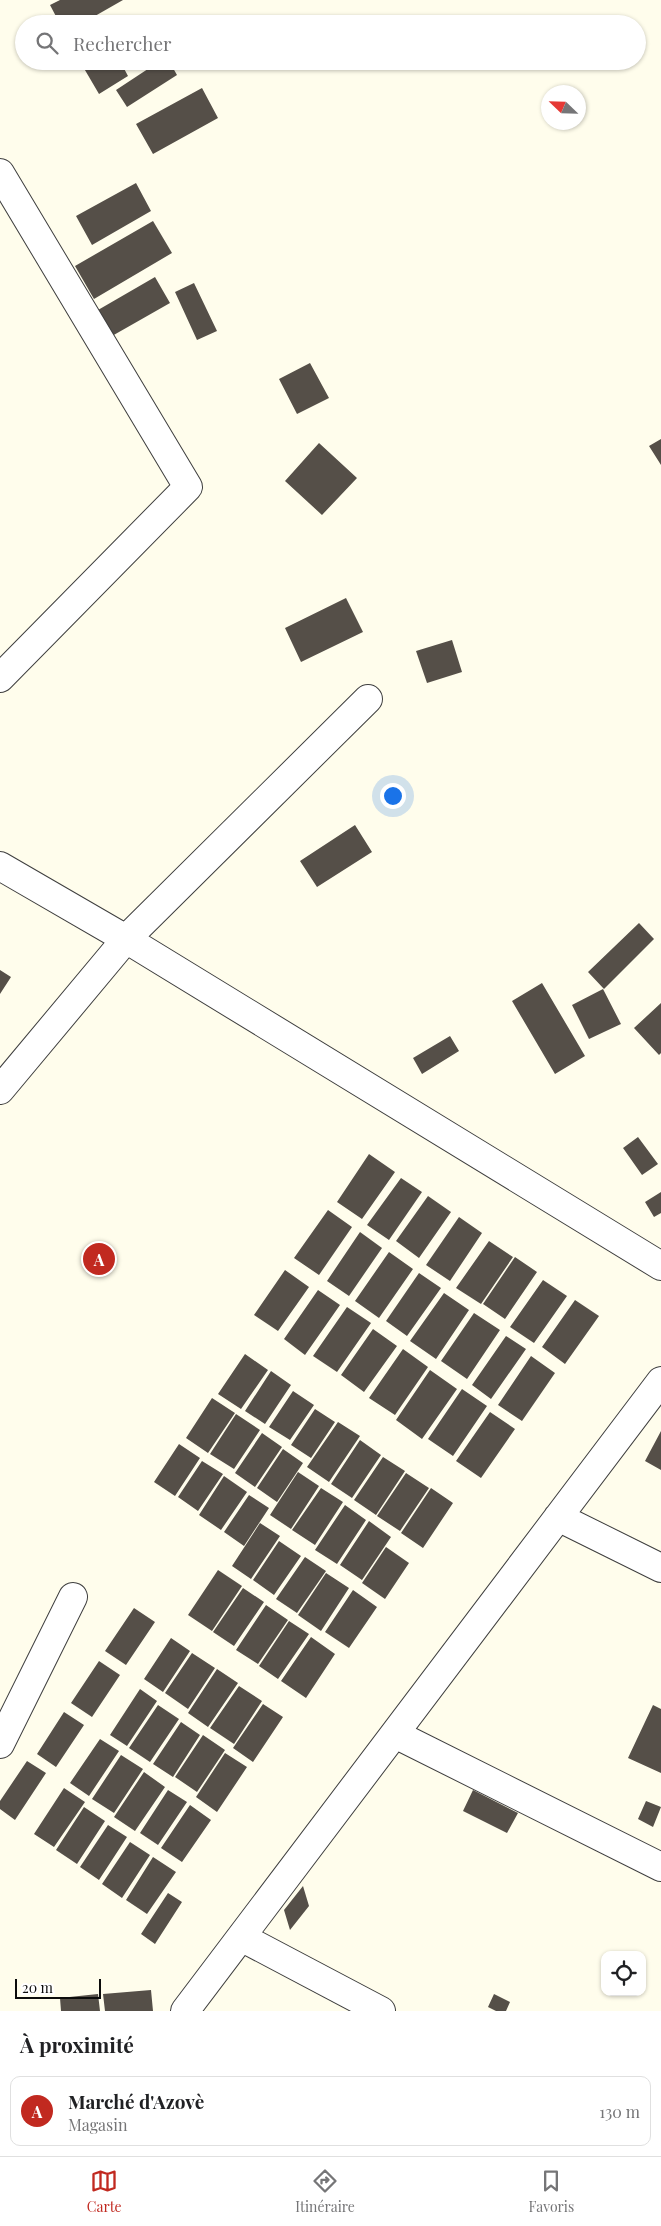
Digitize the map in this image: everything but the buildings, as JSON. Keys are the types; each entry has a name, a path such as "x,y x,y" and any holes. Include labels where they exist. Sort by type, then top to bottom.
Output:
{"street":[{"path":"0,173 188,487 0,678"},
{"path":"0,1090 126,939 368,699"},
{"path":"0,866 126,939 661,1266"},
{"path":"185,2011 661,1381"},
{"path":"558,1517 661,1568"},
{"path":"0,1744 72,1597"},
{"path":"395,1734 661,1867"},
{"path":"241,1937 381,2011"}],"place":[{"name":"Marché d'Azovè","path":"99,1259"}]}
